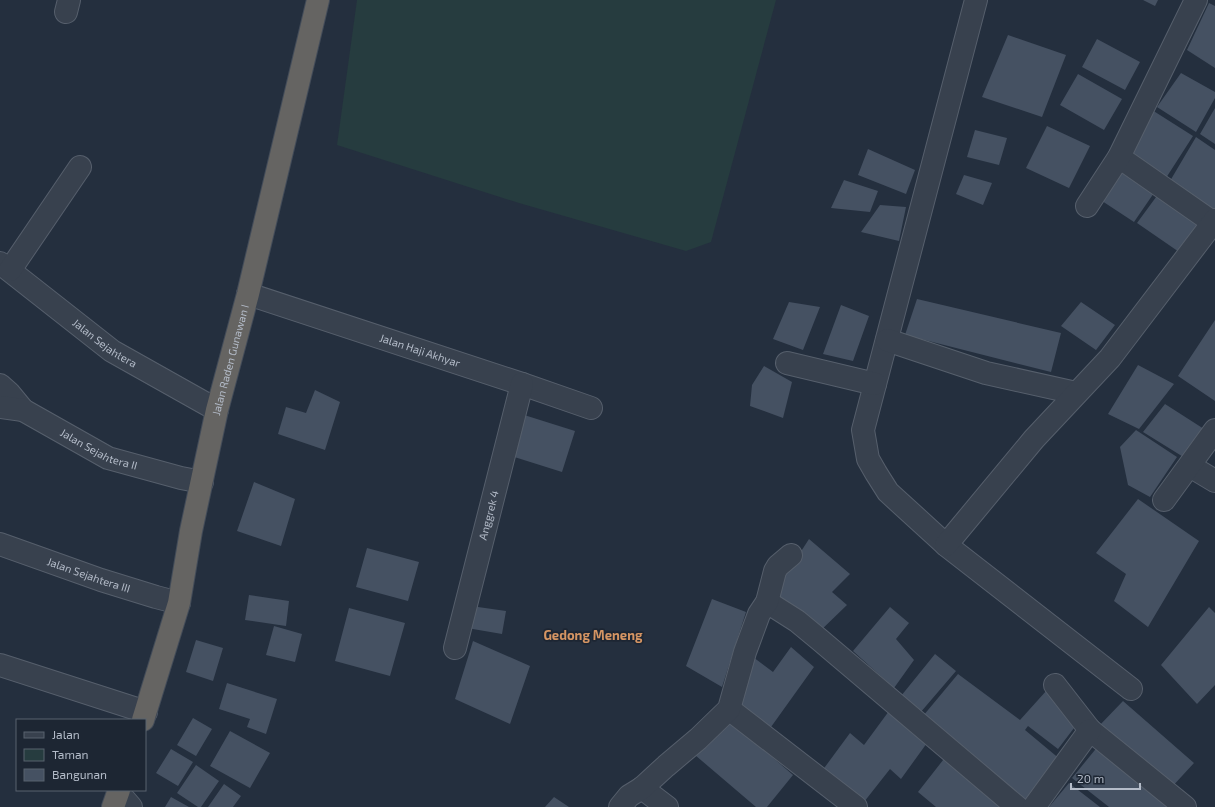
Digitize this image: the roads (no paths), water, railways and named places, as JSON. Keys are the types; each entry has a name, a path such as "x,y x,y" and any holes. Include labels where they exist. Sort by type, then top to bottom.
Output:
{"highway":[{"name":"Jalan Raden Gunawan I","path":"144,716 179,603 191,531 217,410 248,294 318,0"}],"street":[{"path":"976,0 863,430 868,459 888,492 946,545 1131,689"},
{"path":"1088,206 1119,157 1196,0"},
{"path":"946,545 1034,439 1110,358 1214,222 1119,157"},
{"path":"5,267 80,167"},
{"name":"Jalan Sejahtera","path":"5,267 112,351 217,410"},
{"name":"Jalan Haji Akhyar","path":"248,294 591,408"},
{"path":"887,340 986,373 1076,393"},
{"path":"787,363 875,384"},
{"name":"Anggrek 4","path":"455,648 522,384"},
{"path":"0,385 9,393 23,410"},
{"name":"Jalan Sejahtera II","path":"0,407 23,410 108,458 180,478 202,482"},
{"path":"1164,500 1215,430"},
{"path":"1190,466 1215,481"},
{"name":"Jalan Sejahtera III","path":"0,544 101,580 179,603"},
{"path":"620,807 629,796 642,788 698,739 729,708 745,652 759,614 767,602 775,571 778,566 791,555"},
{"path":"767,602 797,622 820,640 1017,807"},
{"path":"0,665 144,716"},
{"path":"1055,685 1090,730 1184,807"},
{"path":"729,708 856,807"},
{"path":"1034,807 1090,730"},
{"path":"642,788 667,807"}],"district":[{"name":"Gedong Meneng","path":"593,635"}]}
